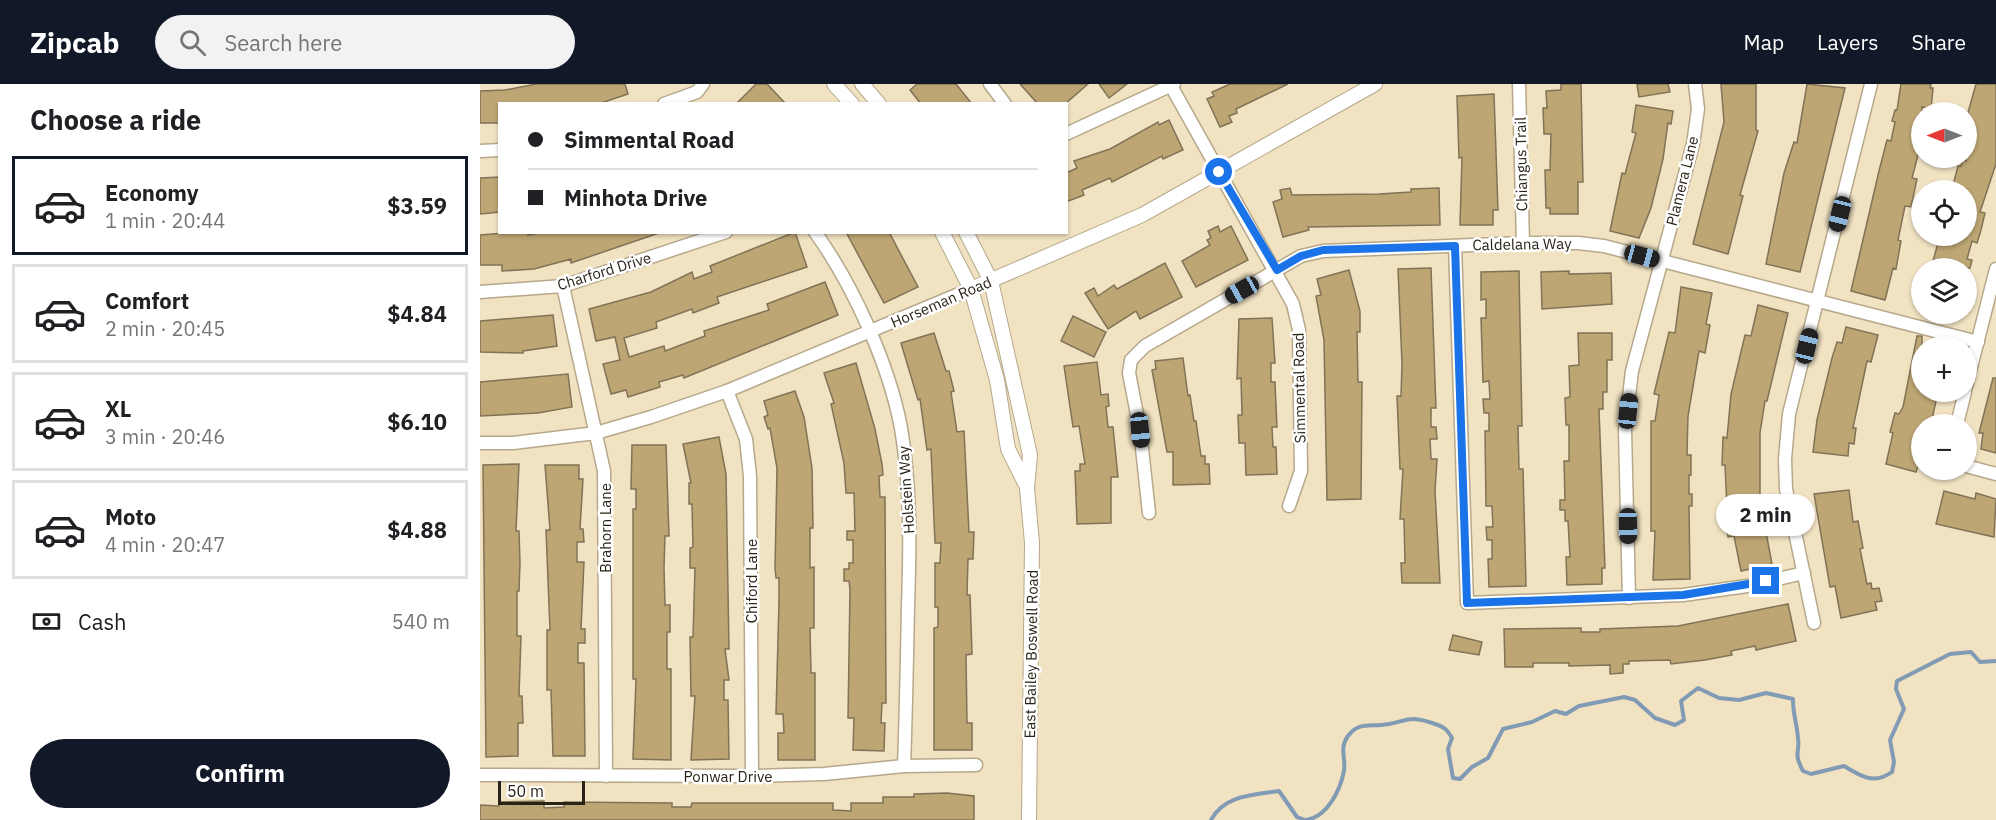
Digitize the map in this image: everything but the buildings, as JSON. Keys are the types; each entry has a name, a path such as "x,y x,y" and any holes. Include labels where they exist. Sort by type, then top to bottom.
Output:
{"street":[{"path":"670,102 697,92 703,84"},
{"path":"834,84 850,102"},
{"path":"862,84 877,102"},
{"path":"990,84 1004,102"},
{"path":"1068,133 1172,84"},
{"name":"Simmental Road","path":"1172,84 1219,172 1277,270 1293,304 1299,330 1301,471 1289,506"},
{"name":"Horseman Road","path":"480,443 513,442 596,433 727,391 991,281 1142,215 1375,84"},
{"name":"Chiangus Trail","path":"1519,84 1523,243"},
{"name":"Plamera Lane","path":"1629,598 1625,430 1632,371 1693,144 1698,109 1695,84"},
{"path":"1815,623 1786,489 1785,459 1789,414 1819,301 1871,84"},
{"path":"480,151 498,150"},
{"name":"Charford Drive","path":"480,292 563,286 720,234"},
{"name":"Holstein Way","path":"816,234 845,283 869,332 892,390 901,430 910,527 904,766"},
{"name":"East Bailey Boswell Road","path":"943,234 971,289 997,380 1008,449 1027,488"},
{"name":"East Bailey Boswell Road","path":"967,234 991,281 1030,455 1027,488 1032,543 1029,820"},
{"name":"Caldelana Way","path":"1149,513 1140,430 1129,373 1131,360 1145,346 1301,256 1323,250 1523,243 1578,243 1604,246 1978,342"},
{"path":"1455,246 1467,603 1694,594 1804,573"},
{"path":"1977,346 1996,269"},
{"name":"Brahorn Lane","path":"563,286 604,471 606,776"},
{"name":"Chiford Lane","path":"727,391 746,439 750,476 752,776"},
{"path":"1977,469 1996,474"},
{"name":"Ponwar Drive","path":"480,775 752,776 824,774 904,766 976,765"}],"waterway":[{"path":"1306,820 1320,814 1336,795 1344,771 1345,740 1359,727 1412,719 1441,726 1452,738 1448,749 1453,778 1460,779 1472,767 1488,758 1503,729 1532,722 1555,711 1566,714 1579,706 1624,697 1635,700 1655,718 1675,725 1684,720 1681,701 1698,688 1719,698 1739,700 1766,693 1793,699 1798,756 1803,771 1811,774 1844,766 1861,776 1879,778 1892,772 1894,762 1890,740 1904,709 1896,689 1897,681 1950,654 1971,652 1980,662 1996,661"},
{"path":"1211,820 1223,805 1231,801 1249,795 1279,791 1297,817 1305,820"}],"route":[{"path":"1219,172 1277,270 1301,256 1323,250 1455,246 1467,603 1683,595 1766,581"}]}
